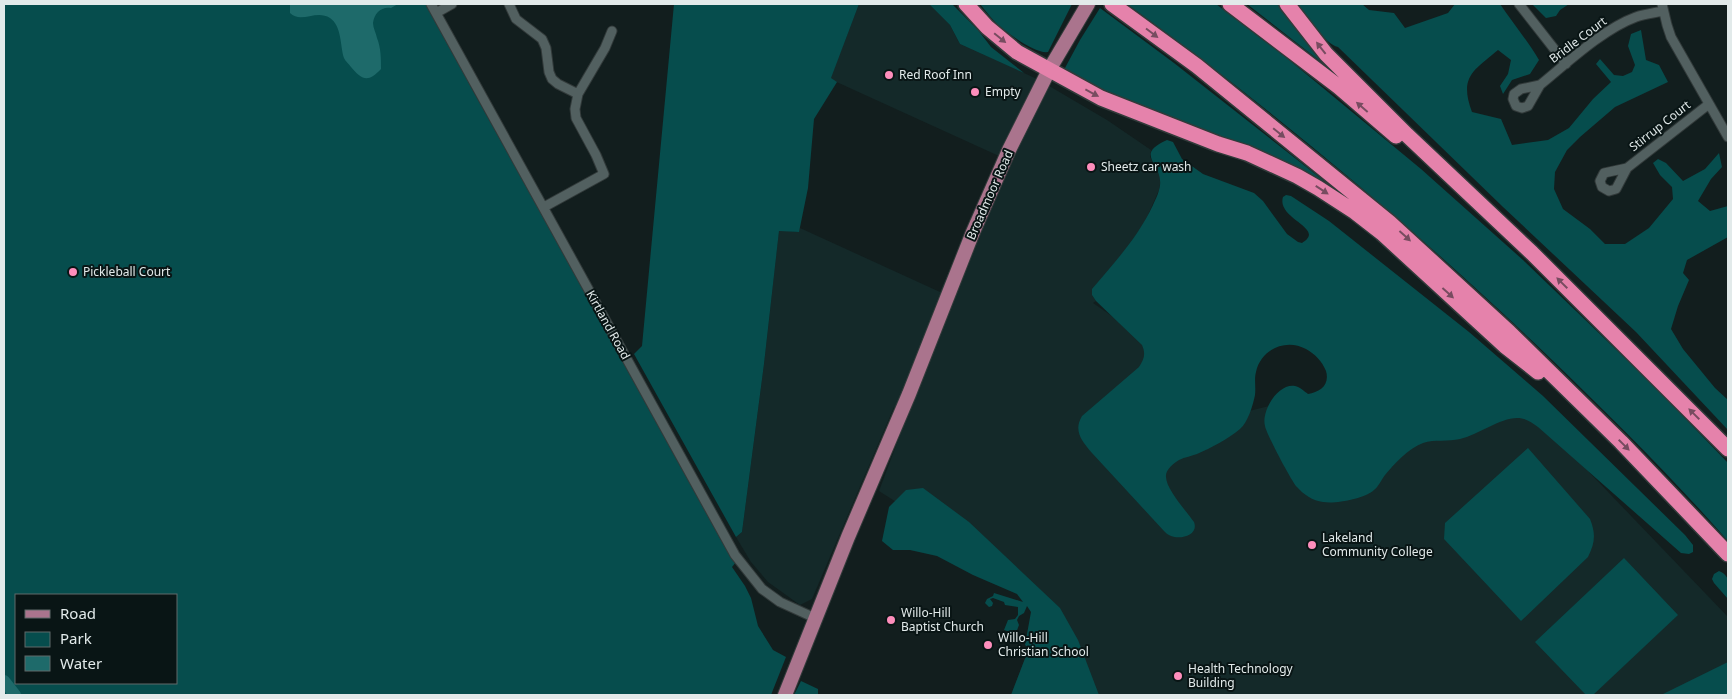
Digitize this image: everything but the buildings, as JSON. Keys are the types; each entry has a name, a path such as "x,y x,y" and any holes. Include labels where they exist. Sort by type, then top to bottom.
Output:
{"highway":[{"path":"966,4 987,27 1016,52 1101,98 1218,144 1247,153 1289,172 1355,212 1382,233 1505,346 1599,420"},
{"path":"1112,4 1196,66 1389,222 1509,332 1599,420 1728,554"},
{"path":"1230,4 1339,87 1532,253"},
{"path":"1287,4 1326,54 1407,135 1532,253 1728,449"}],"main road":[{"name":"Broadmoor Road","path":"815,618 909,394 973,232 1049,70 1088,4"},
{"path":"785,695 815,618"}],"street":[{"name":"Kirtland Road","path":"431,4 735,555 762,589 780,602 815,618"},
{"path":"436,13 452,4"},
{"path":"509,4 516,18 542,39 546,48 549,72 552,79 578,94"},
{"path":"1519,4 1566,64"},
{"path":"1662,8 1671,36 1728,137"},
{"name":"Bridle Court","path":"1540,85 1623,23 1662,8"},
{"path":"544,207 604,174 576,118 575,103 578,94 605,48 612,31"},
{"name":"Stirrup Court","path":"1627,168 1709,104"}],"shaded area":[{"name":"Lakeland Community College","path":"859,4 929,4 950,25 960,44 1039,80 1107,120 1151,150 1150,157 1159,171 1161,179 1159,190 1144,224 1092,295 1096,301 1093,303 1249,411 1384,377 1516,396 1728,617 1728,695 1011,695 1048,599 879,491 909,411 894,407 812,599 800,605 768,582 751,562 736,537 742,532 779,230 798,232 800,228 940,292 999,156 830,79"}],"green space":[{"path":"4,4 426,4 440,26 472,89 736,562 732,567 751,598 758,626 773,650 786,657 771,695 4,695"},
{"path":"674,4 859,4 831,78 837,82 814,119 808,188 799,232 779,231 742,532 736,537 634,354 642,346"},
{"path":"929,4 952,4 978,30 991,47 1024,73 960,44 950,25"},
{"path":"980,4 1072,4 1048,52 1042,52 1013,37 996,23"},
{"path":"1127,4 1216,4 1288,59 1421,169 1523,260 1656,388 1728,463 1728,541 1618,425 1500,310 1449,264 1291,130"},
{"path":"1247,4 1280,4 1330,69"},
{"path":"1298,4 1362,4 1369,10 1394,13 1405,28 1448,13 1455,4 1500,4 1539,60 1530,74 1512,80 1503,94 1500,86 1508,74 1511,60 1498,50 1475,70 1468,83 1467,90 1472,112 1501,119 1512,145 1548,140 1569,128 1593,99 1611,82 1596,64 1600,59 1614,75 1623,76 1632,72 1635,65 1628,46 1631,34 1641,30 1646,60 1659,65 1668,82 1615,107 1580,137 1567,150 1555,172 1554,189 1563,209 1590,229 1605,244 1625,244 1649,228 1673,199 1672,187 1660,175 1653,163 1658,159 1666,163 1683,181 1705,169 1719,153 1722,167 1711,179 1698,201 1710,211 1728,206 1728,237 1687,260 1683,273 1689,280 1671,329 1683,349 1715,388 1728,400 1728,430 1636,332 1503,207 1338,47 1327,41"},
{"path":"1532,4 1569,4 1560,10 1556,16 1546,18"},
{"path":"1100,8 1174,63 1323,180 1332,190 1127,105 1064,72 1080,40"},
{"path":"1167,140 1173,142 1182,159 1203,174 1254,193 1263,201 1287,234 1298,242 1302,243 1308,238 1309,233 1287,211 1283,205 1283,197 1286,195 1291,196 1329,221 1469,332 1543,396 1685,535 1693,545 1693,552 1689,554 1681,553 1538,427 1520,418 1503,421 1460,439 1428,442 1417,446 1397,461 1376,488 1364,496 1335,502 1323,502 1312,499 1294,483 1274,447 1266,430 1264,420 1272,399 1283,389 1295,386 1308,394 1320,390 1327,380 1324,367 1315,356 1306,349 1290,345 1275,348 1263,357 1255,375 1253,404 1243,426 1225,440 1197,454 1179,460 1168,469 1166,477 1169,488 1195,526 1192,533 1184,537 1175,537 1167,534 1088,449 1080,436 1078,426 1082,416 1139,367 1143,359 1144,351 1142,345 1096,301 1092,295 1092,289 1133,239 1147,217 1159,192 1160,181 1159,173 1152,161 1152,151"},
{"path":"1528,448 1590,519 1594,538 1588,557 1521,621 1444,539 1445,523"},
{"path":"923,488 969,522 1060,608 1078,640 1099,695 1011,695 1029,648 1025,645 1031,612 1027,606 1024,613 1017,620 1019,625 1016,633 1013,633 1004,630 1008,620 1015,619 1018,615 1018,607 1005,605 1004,602 993,598 990,599 993,603 992,606 989,607 985,603 994,593 1023,602 1017,594 973,575 937,556 910,550 893,550 882,541 889,507 906,490"},
{"path":"1624,558 1678,615 1593,695 1586,695 1535,642"},
{"path":"1719,571 1728,579 1728,599 1712,579 1714,574"},
{"path":"1728,662 1728,695 1661,695"},
{"path":"801,681 818,689 818,695 794,695"}],"water":[{"path":"290,4 398,4 391,8 382,9 374,19 373,27 380,50 381,69 369,78 358,75 345,59 339,31 334,22 330,18 319,15 294,16 290,13"}],"waterway":[{"path":"4,681 15,695"}],"place":[{"name":"Red Roof Inn","path":"889,75"},
{"name":"Empty","path":"975,92"},
{"name":"Sheetz car wash","path":"1091,167"},
{"name":"Pickleball Court","path":"73,272"},
{"name":"Lakeland Community College","path":"1312,545"},
{"name":"Willo-Hill Baptist Church","path":"891,620"},
{"name":"Willo-Hill Christian School","path":"988,645"},
{"name":"Health Technology Building","path":"1178,676"}]}
